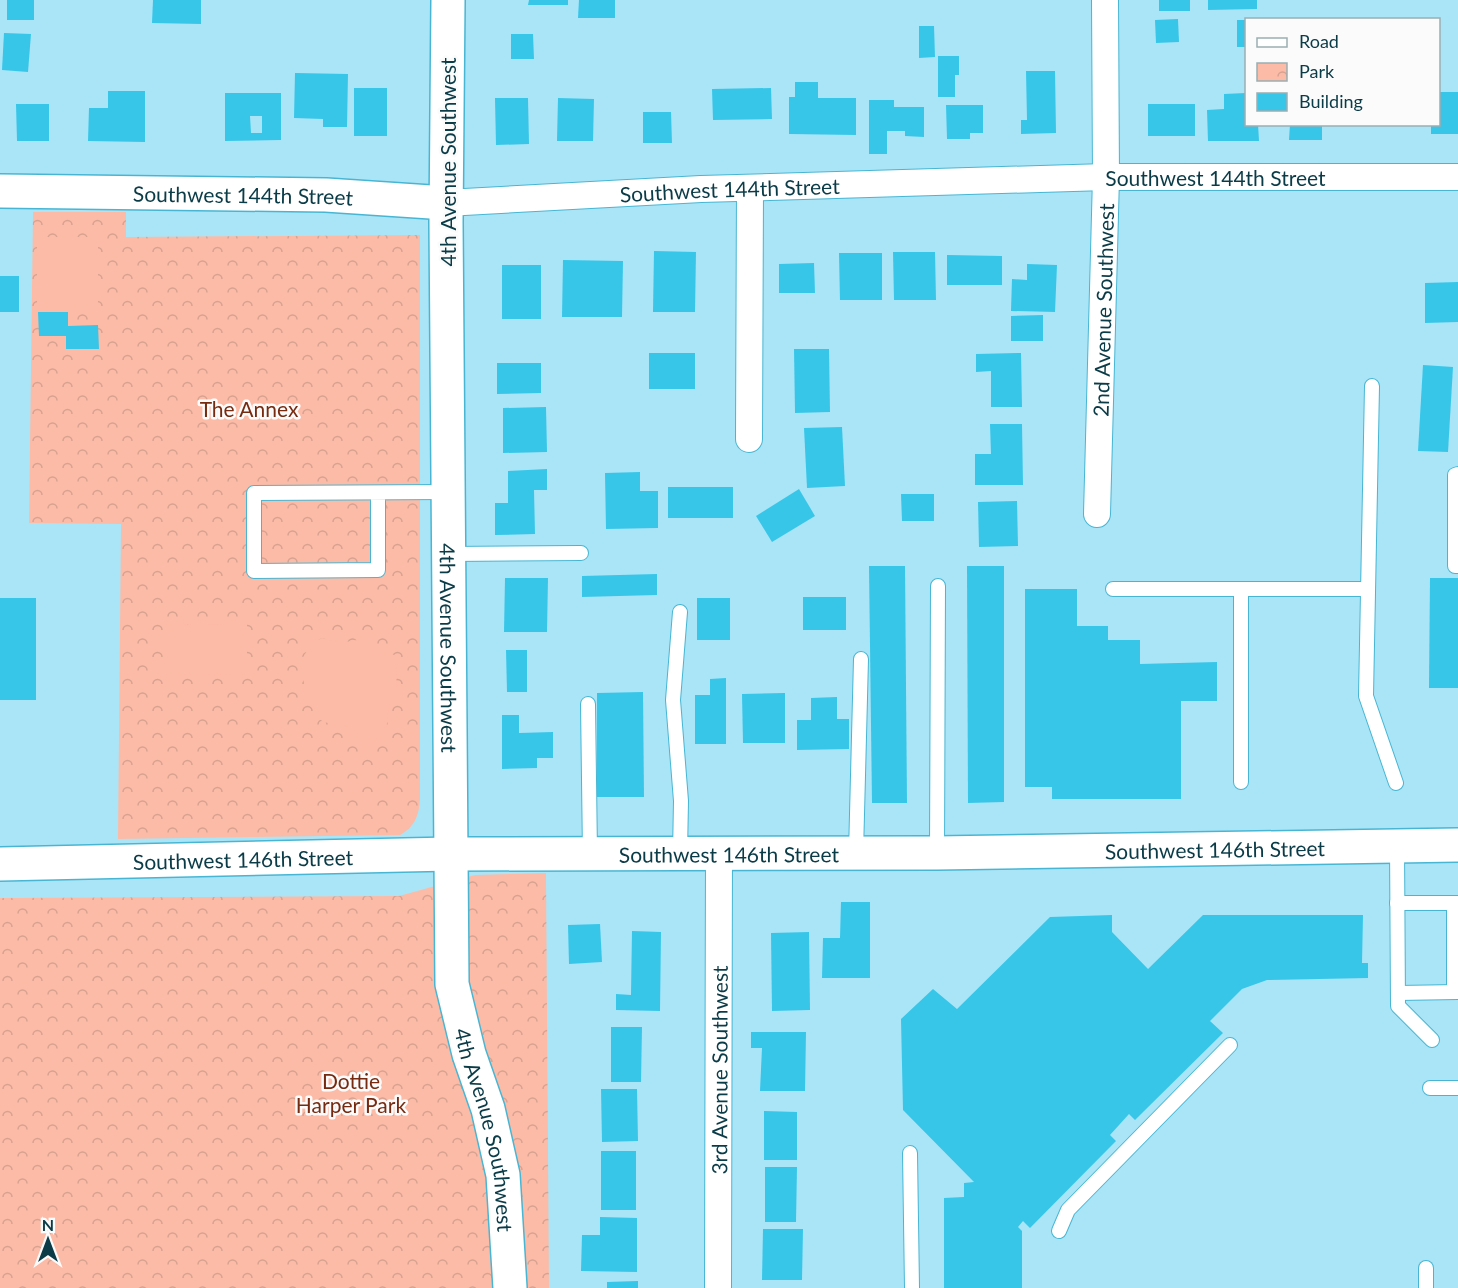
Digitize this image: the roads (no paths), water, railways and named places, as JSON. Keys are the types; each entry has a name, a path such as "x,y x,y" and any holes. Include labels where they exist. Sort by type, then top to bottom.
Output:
{"street":[{"name":"4th Avenue Southwest","path":"448,0 446,202 452,984 469,1054 488,1109 503,1175 510,1288"},
{"name":"2nd Avenue Southwest","path":"1097,514 1106,177 1105,0"},
{"name":"Southwest 144th Street","path":"0,191 326,195 446,202 700,189 1106,177 1458,177"},
{"path":"749,439 750,189"},
{"name":"Southwest 146th Street","path":"0,864 450,854 937,853 1458,845"},
{"name":"3rd Avenue Southwest","path":"718,1288 719,853"}],"lane":[{"path":"1372,386 1366,696 1396,783"},
{"path":"1458,474 1455,475 1455,566 1458,566"},
{"path":"378,493 378,570 254,570 254,493 448,492"},
{"path":"449,554 581,554"},
{"path":"937,853 939,586"},
{"path":"1113,589 1368,589"},
{"path":"1241,589 1241,782"},
{"path":"680,612 672,700 681,801 680,853"},
{"path":"856,853 861,659"},
{"path":"588,704 590,854"},
{"path":"1397,845 1398,1006 1432,1040"},
{"path":"1397,903 1456,903 1456,992 1398,993"},
{"path":"1059,1232 1068,1210 1230,1045"},
{"path":"1430,1088 1458,1088"},
{"path":"910,1153 912,1288"},
{"path":"1426,1268 1426,1288"}],"park label":[{"name":"The Annex","path":"249,408"},
{"name":"Dottie Harper Park","path":"351,1092"}]}
